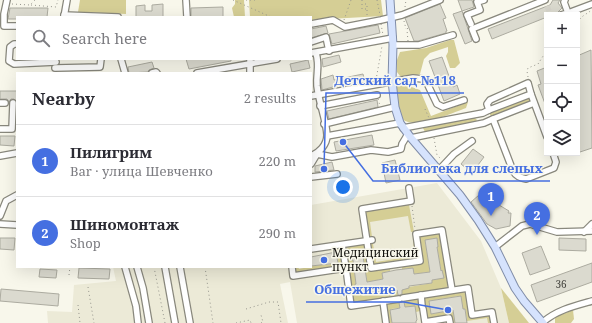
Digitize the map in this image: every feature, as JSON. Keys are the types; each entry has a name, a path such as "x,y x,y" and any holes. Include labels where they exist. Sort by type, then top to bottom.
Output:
{"main road":[{"path":"390,0 393,41 392,81 395,107 406,131 478,220 495,247 519,295 543,323"}],"street":[{"path":"64,16 67,0"},
{"path":"186,0 186,16"},
{"path":"312,24 334,20 345,27 367,23 392,17 440,0"},
{"path":"471,24 467,15 480,10 478,2 484,0"},
{"path":"565,0 564,2 568,12"},
{"path":"6,2 4,26 16,26"},
{"path":"476,39 472,29 546,2"},
{"path":"571,12 592,4"},
{"path":"312,162 323,147 327,136 318,95 317,80 319,66 314,53 384,39 408,45 419,45 453,35"},
{"path":"312,42 326,37 329,51"},
{"path":"16,44 10,47 9,61 14,64 100,67 101,60"},
{"path":"121,60 125,72"},
{"path":"201,72 250,61 264,60"},
{"path":"250,61 250,72"},
{"path":"312,96 413,78 423,79 430,87 437,104 443,107 464,100"},
{"path":"489,110 487,104 490,100 528,83 544,129"},
{"path":"406,131 431,123 483,113 531,94"},
{"path":"320,106 377,95"},
{"path":"0,129 12,129 13,103"},
{"path":"327,136 406,131 433,133 484,123 534,103"},
{"path":"324,124 395,107"},
{"path":"493,119 513,171 519,177 526,179 551,169 555,165 554,156"},
{"path":"312,156 317,154 332,157 371,150 394,151 401,149 406,131"},
{"path":"439,170 444,162 472,141"},
{"path":"0,156 16,153"},
{"path":"312,178 337,174"},
{"path":"409,188 411,201 362,209 370,241 371,268 420,261 414,235 442,230 452,290"},
{"path":"0,216 6,201 16,196"},
{"path":"0,224 16,225"},
{"path":"495,247 522,226 530,224 557,232 592,231"},
{"path":"584,232 592,224"},
{"path":"312,249 370,241"},
{"path":"342,245 351,306 468,288 472,315 492,312 494,323"},
{"path":"125,268 136,306 138,323"},
{"path":"137,268 143,288 149,323"},
{"path":"165,268 175,323"},
{"path":"180,268 190,323"},
{"path":"292,268 293,276 346,268"},
{"path":"421,295 425,322 449,318 450,323"},
{"path":"383,301 386,323"},
{"path":"543,323 551,315 563,309 592,301"}],"path":[{"path":"30,5 35,0"},
{"path":"6,2 56,7 58,0"},
{"path":"233,0 269,16"},
{"path":"246,0 256,0"},
{"path":"342,26 351,0"},
{"path":"362,0 362,10 367,9"},
{"path":"375,84 384,39 377,0"},
{"path":"362,4 367,4 367,23"},
{"path":"580,19 592,10"},
{"path":"404,21 407,30 408,45"},
{"path":"528,83 528,68 538,64 544,55"},
{"path":"377,95 381,111"},
{"path":"425,109 431,123"},
{"path":"433,133 437,155 458,175"},
{"path":"411,201 414,235"},
{"path":"69,275 70,268"},
{"path":"154,268 165,323"},
{"path":"205,268 213,323"},
{"path":"88,287 94,323"},
{"path":"246,309 269,302 278,302 281,323"},
{"path":"78,306 80,323"},
{"path":"260,323 263,322 261,315"},
{"path":"236,323 250,320 251,323"}],"shaded area":[{"path":"80,0 126,0 126,14 78,12"},
{"path":"235,0 244,0 245,16 234,16 232,8 235,4"},
{"path":"249,0 381,0 383,16 312,20 312,16 250,16"},
{"path":"454,40 460,63 455,68 450,68 446,56 448,47 430,53 424,59 420,74 414,76 400,76 397,72 397,60 400,52 426,48"},
{"path":"406,85 420,90 431,116 468,102 466,108 442,117 413,123 405,121 400,117 397,107 395,86"},
{"path":"529,97 531,99 529,103 494,117 490,115 489,112"},
{"path":"474,117 477,120 475,123 428,132 425,132 423,128"},
{"path":"437,183 481,241 501,288 509,323 297,323 290,282 280,284 288,323 48,323 47,311 72,312 74,285 116,281 113,268 312,268 312,205"},
{"path":"409,205 414,232 411,232 408,216 370,222 372,237 369,238 367,211"},
{"path":"439,233 448,284 447,288 359,302 354,301 345,252 347,247 362,244 364,245 370,271 390,268 390,271 382,273 383,279 367,282 362,250 350,252 351,260 353,260 356,292 368,290 368,293 391,289 392,291 432,283 432,280 443,278 437,247 437,238 425,240 430,272 414,274 413,268 402,270 402,266 423,263 419,238 421,236"},
{"path":"413,237 417,258 375,265 373,264 370,243 373,244 376,262 414,256"},
{"path":"338,247 341,251 341,266 295,273 292,268 312,268 312,266 323,264 338,263 337,253 332,253 334,248"},
{"path":"501,288 529,323 509,323"},
{"path":"464,292 470,317 489,315 492,323 488,323 487,318 467,321 465,309 463,309 460,296 429,301 431,314 453,310 457,323 451,323 450,316 426,318 425,298"},
{"path":"415,298 419,301 420,311 416,312 415,306 391,309 392,323 388,323 386,303"},
{"path":"573,310 574,319 571,323 555,323 555,317"}],"building":[{"path":"458,0 472,0 474,7 462,11"},
{"path":"553,0 560,0 558,3 562,8 558,12 544,12 544,18 492,39 488,29 550,5"},
{"path":"163,4 163,16 136,16 136,6 145,5 145,11 152,11 152,5"},
{"path":"440,4 446,18 443,19 447,31 446,33 414,41 405,18"},
{"path":"223,7 223,16 191,16 191,8"},
{"path":"10,8 48,8 47,16 16,16 16,19 8,19"},
{"path":"462,11 472,41 465,44 453,14"},
{"path":"378,25 380,33 332,44 329,34"},
{"path":"326,26 328,33 312,38 312,29"},
{"path":"591,50 592,148 580,152 580,84 580,55"},
{"path":"339,55 341,62 323,67 322,59"},
{"path":"442,57 453,87 457,85 460,94 444,101 429,61"},
{"path":"186,60 231,60 231,61 189,69"},
{"path":"308,60 310,68 292,72 290,64"},
{"path":"152,62 154,68 148,72 129,72 128,67"},
{"path":"544,68 544,101 538,85 541,84 537,71"},
{"path":"363,74 365,82 340,87 340,85 322,90 321,79 333,75 334,80"},
{"path":"0,91 16,91 16,101 11,99 9,102 7,99 0,99"},
{"path":"377,100 378,107 329,119 327,111"},
{"path":"372,135 374,145 336,151 334,142"},
{"path":"0,136 15,136 14,146 0,145"},
{"path":"473,149 484,157 472,173 461,164"},
{"path":"395,160 400,180 386,183 382,163"},
{"path":"332,162 334,170 315,172 315,166"},
{"path":"479,195 488,206 489,198 493,198 495,201 499,202 499,205 509,211 508,213 511,213 510,226 496,229 487,224 471,202"},
{"path":"0,238 15,238 14,250 0,249"},
{"path":"437,238 441,271 442,270 444,278 432,280 432,283 409,286 409,288 402,290 402,294 400,295 398,295 397,290 391,291 391,289 368,293 368,290 356,292 353,260 351,260 350,252 362,250 367,282 383,279 382,273 396,270 413,268 414,274 430,272 425,240"},
{"path":"559,238 586,239 586,251 559,250"},
{"path":"541,246 550,268 530,275 522,253"},
{"name":"Медицинский пункт","path":"336,252 338,263 312,266 312,257"},
{"path":"592,263 592,282 537,302 531,285"},
{"path":"79,268 110,269 109,279 78,278"},
{"path":"40,269 57,270 56,278 39,277"},
{"path":"1,289 59,294 58,306 0,301"},
{"path":"461,296 467,323 455,323 453,310 431,314 429,301"},
{"path":"404,302 405,307 415,306 416,323 392,323 390,310 400,308 399,303"}],"tunnel":[{"path":"547,6 550,12"}],"place":[{"name":"Библиотека для слепых","path":"343,142"},
{"name":"Детский сад №118","path":"324,169"},
{"name":"Пилигрим","path":"491,216"},
{"name":"Шиномонтаж","path":"537,235"},
{"name":"Медицинский пункт","path":"324,260"},
{"name":"Общежитие","path":"448,310"}]}
